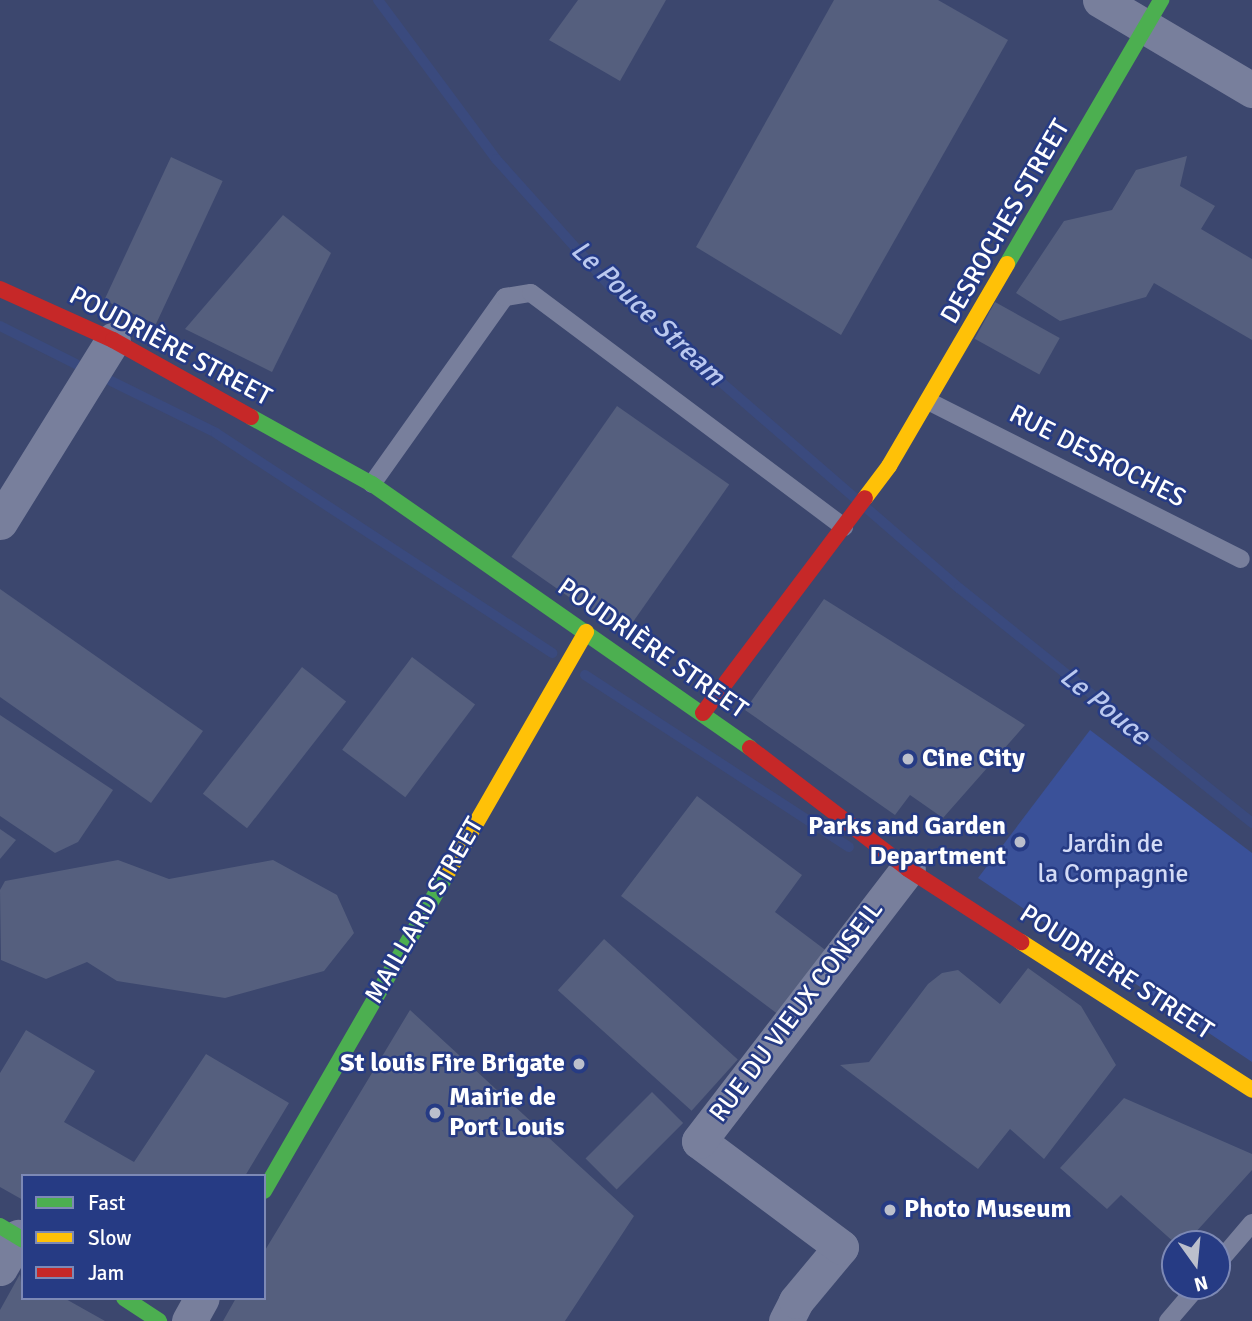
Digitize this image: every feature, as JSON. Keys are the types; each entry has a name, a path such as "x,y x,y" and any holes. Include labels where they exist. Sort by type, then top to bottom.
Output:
{"street":[{"path":"1100,0 1154,14 1252,90"},
{"name":"DESROCHES STREET","path":"845,527 930,402 1154,14"},
{"name":"POUDRIÈRE STREET","path":"0,289 113,340 372,484 703,713 907,870 1252,1090"},
{"path":"0,522 113,340"},
{"path":"703,713 845,527"},
{"name":"MAILLARD STREET","path":"266,1188 586,632"},
{"name":"RUE DU VIEUX CONSEIL","path":"786,1321 796,1301 842,1247 699,1141 907,870"},
{"path":"0,1268 14,1234"},
{"path":"127,1300 159,1321"},
{"path":"189,1321 201,1300"}],"lane":[{"path":"372,484 505,297 531,293 845,527"},
{"name":"RUE DESROCHES","path":"930,402 1241,559"},
{"path":"1231,1248 1252,1223"},
{"path":"1168,1321 1186,1300"}],"green space":[{"name":"Jardin de la Compagnie","path":"1090,730 1252,853 1252,1062 978,878"}],"building":[{"path":"578,0 666,0 620,81 549,40"},
{"path":"834,0 938,0 1008,40 841,335 696,247"},
{"path":"1187,156 1180,186 1215,206 1201,229 1252,259 1252,340 1154,283 1146,297 1060,321 1016,293 1064,221 1112,210 1136,170"},
{"path":"171,157 223,181 156,324 104,300"},
{"path":"283,215 331,253 272,372 185,329"},
{"path":"995,302 1060,338 1039,375 975,339"},
{"path":"617,406 729,485 624,635 511,557"},
{"path":"0,589 203,731 151,803 0,697"},
{"path":"824,599 1025,725 943,818 910,795 895,815 745,710"},
{"path":"412,657 475,705 405,797 342,750"},
{"path":"302,667 346,701 247,828 203,794"},
{"path":"0,715 113,790 78,842 55,853 0,816"},
{"path":"697,796 802,875 775,912 828,952 779,1015 621,896"},
{"path":"0,829 16,840 0,859"},
{"path":"118,860 169,879 273,860 337,895 354,933 324,971 225,998 117,981 87,962 46,979 1,960 0,890 5,881"},
{"path":"604,939 738,1059 692,1111 558,990"},
{"path":"1028,968 1081,1006 1116,1065 1044,1159 1010,1129 978,1169 840,1065 869,1062 928,984 942,973 958,970 1000,1004"},
{"name":"Mairie de Port Louis","path":"410,1010 634,1216 565,1321 223,1321 235,1300 266,1300 266,1249"},
{"path":"26,1030 95,1071 64,1122 134,1162 206,1054 289,1103 246,1174 21,1174 21,1199 0,1187 0,1073"},
{"path":"652,1092 683,1123 617,1190 586,1158"},
{"path":"1124,1098 1252,1154 1252,1170 1198,1230 1161,1231 1121,1195 1107,1209 1060,1168"},
{"path":"20,1274 21,1300 68,1300 105,1321 0,1321 0,1310"}],"waterway":[{"name":"Le Pouce Stream","path":"378,0 496,159 609,285 959,588 1252,823"},
{"path":"0,326 76,364"},
{"path":"111,381 216,433 552,653"},
{"path":"585,675 849,847"}],"traffic: fast":[{"path":"1007,264 1161,0"},
{"path":"251,417 372,484 750,748"},
{"path":"266,1188 448,872"},
{"path":"0,1226 21,1239"},
{"path":"127,1300 159,1321"}],"traffic: slow":[{"path":"865,498 889,466 1007,264"},
{"path":"448,872 586,632"},
{"path":"1021,942 1252,1090"}],"traffic: jam":[{"path":"0,289 113,340 251,417"},
{"path":"703,713 865,498"},
{"path":"750,748 908,869 1021,942"}],"place":[{"name":"Cine City","path":"908,759"},
{"name":"Parks and Garden Department","path":"1020,842"},
{"name":"St louis Fire Brigate","path":"579,1064"},
{"name":"Mairie de Port Louis","path":"435,1113"},
{"name":"Photo Museum","path":"890,1210"}],"water label":[{"name":"Le Pouce","path":"1105,706"}]}
